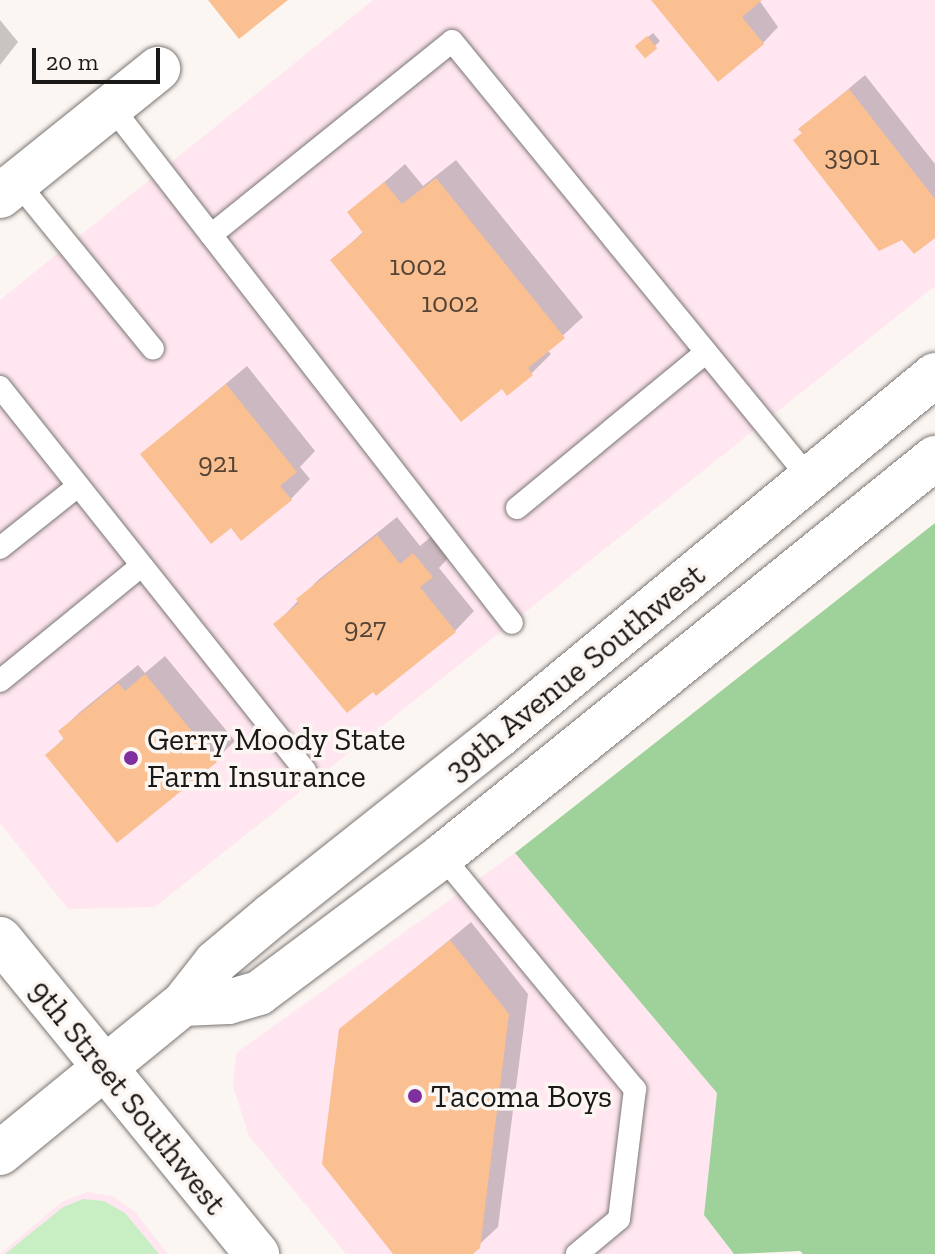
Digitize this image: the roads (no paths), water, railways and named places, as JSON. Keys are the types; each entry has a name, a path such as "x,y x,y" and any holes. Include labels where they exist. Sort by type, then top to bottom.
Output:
{"main road":[{"path":"9,189 158,69"},
{"name":"39th Avenue Southwest","path":"0,1153 183,1004 216,962 272,915 498,736 935,375"},
{"name":"39th Avenue Southwest","path":"183,1004 228,1002 259,993 442,856 935,458"},
{"name":"9th Street Southwest","path":"4,952 104,1067 257,1254"}],"lane":[{"path":"211,235 452,41 810,479"},
{"path":"111,106 512,623"},
{"path":"9,189 153,349"},
{"path":"517,508 706,352"},
{"path":"0,387 305,770"},
{"path":"0,548 78,486"},
{"path":"0,681 141,566"},
{"path":"442,856 635,1089 619,1219 577,1254"}],"place":[{"name":"Gerry Moody State Farm Insurance","path":"131,758"},
{"name":"Tacoma Boys","path":"415,1096"}]}
